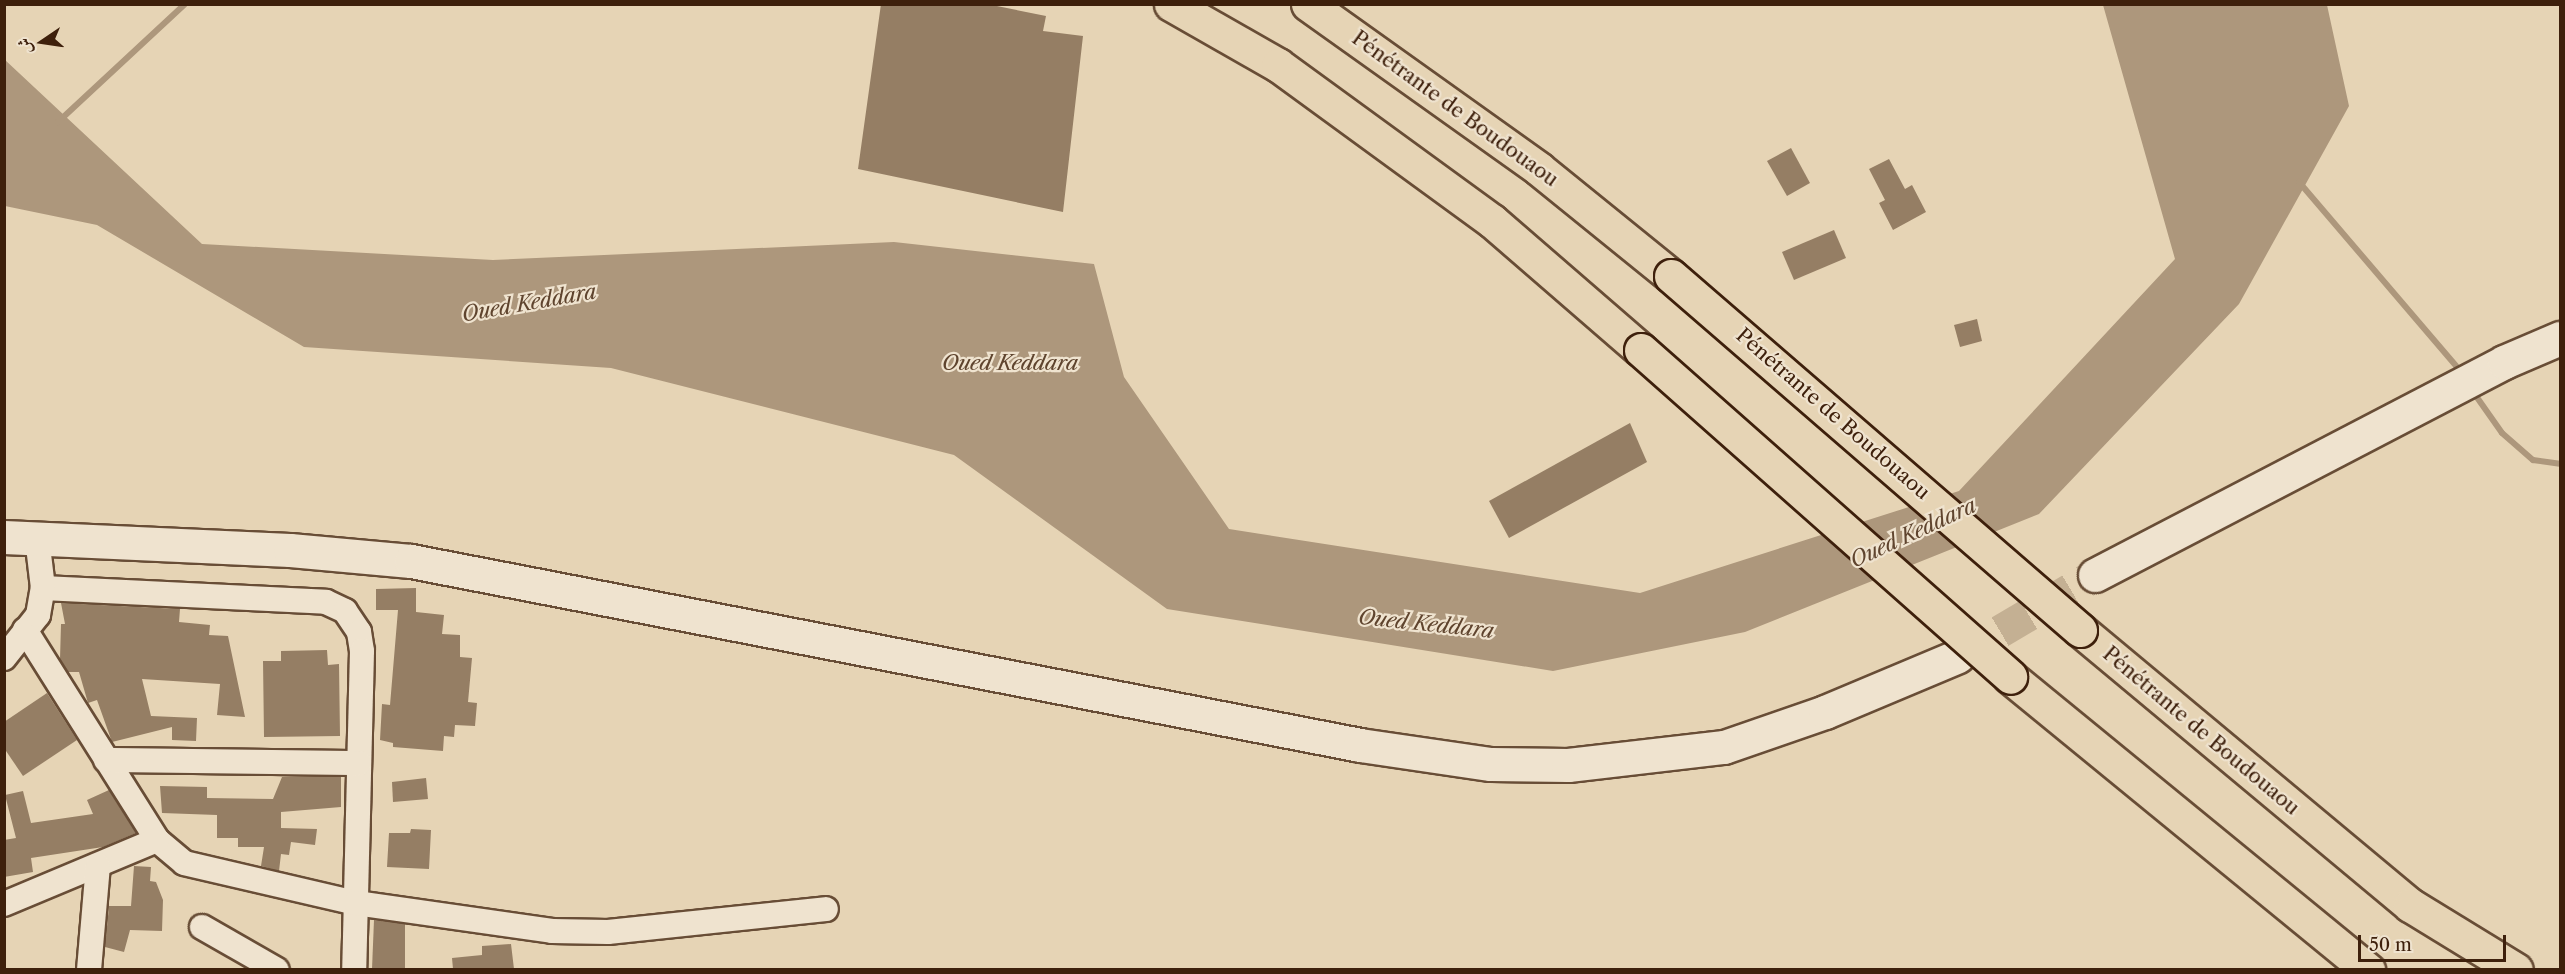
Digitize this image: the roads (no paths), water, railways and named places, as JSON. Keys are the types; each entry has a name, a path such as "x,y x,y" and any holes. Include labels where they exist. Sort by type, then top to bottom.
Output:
{"highway":[{"path":"1171,4 1278,65 1492,220 2010,677 2368,969"},
{"name":"Pénétrante de Boudouaou","path":"1308,4 1539,169 1671,276 2080,630 2410,905 2516,969"}],"main road":[{"path":"2095,575 2504,362 2560,338"},
{"path":"4,537 290,550 411,561 1360,745 1491,764 1568,765 1724,747 1825,712 1958,656"}],"street":[{"path":"4,658 38,615 43,588 37,538"},
{"path":"43,588 326,602 345,611 359,632 362,651 354,969"},
{"path":"25,630 157,840 184,863 356,903 574,932 825,909"},
{"path":"106,760 359,764"},
{"path":"4,904 157,840"},
{"path":"89,969 98,865"},
{"path":"202,927 277,969"}],"water":[{"name":"Oued Keddara","path":"2103,5 2327,5 2349,106 2239,304 2039,514 1745,632 1553,671 1167,609 954,455 611,368 304,347 97,225 5,206 4,59 202,244 493,260 894,242 1094,264 1124,377 1229,529 1640,593 1959,491 2175,259"}],"waterway":[{"path":"58,122 185,4"},
{"path":"2299,182 2456,366"},
{"path":"2476,396 2502,433 2533,460 2560,464"}],"tunnel":[{"path":"1958,656 2095,575"}]}
